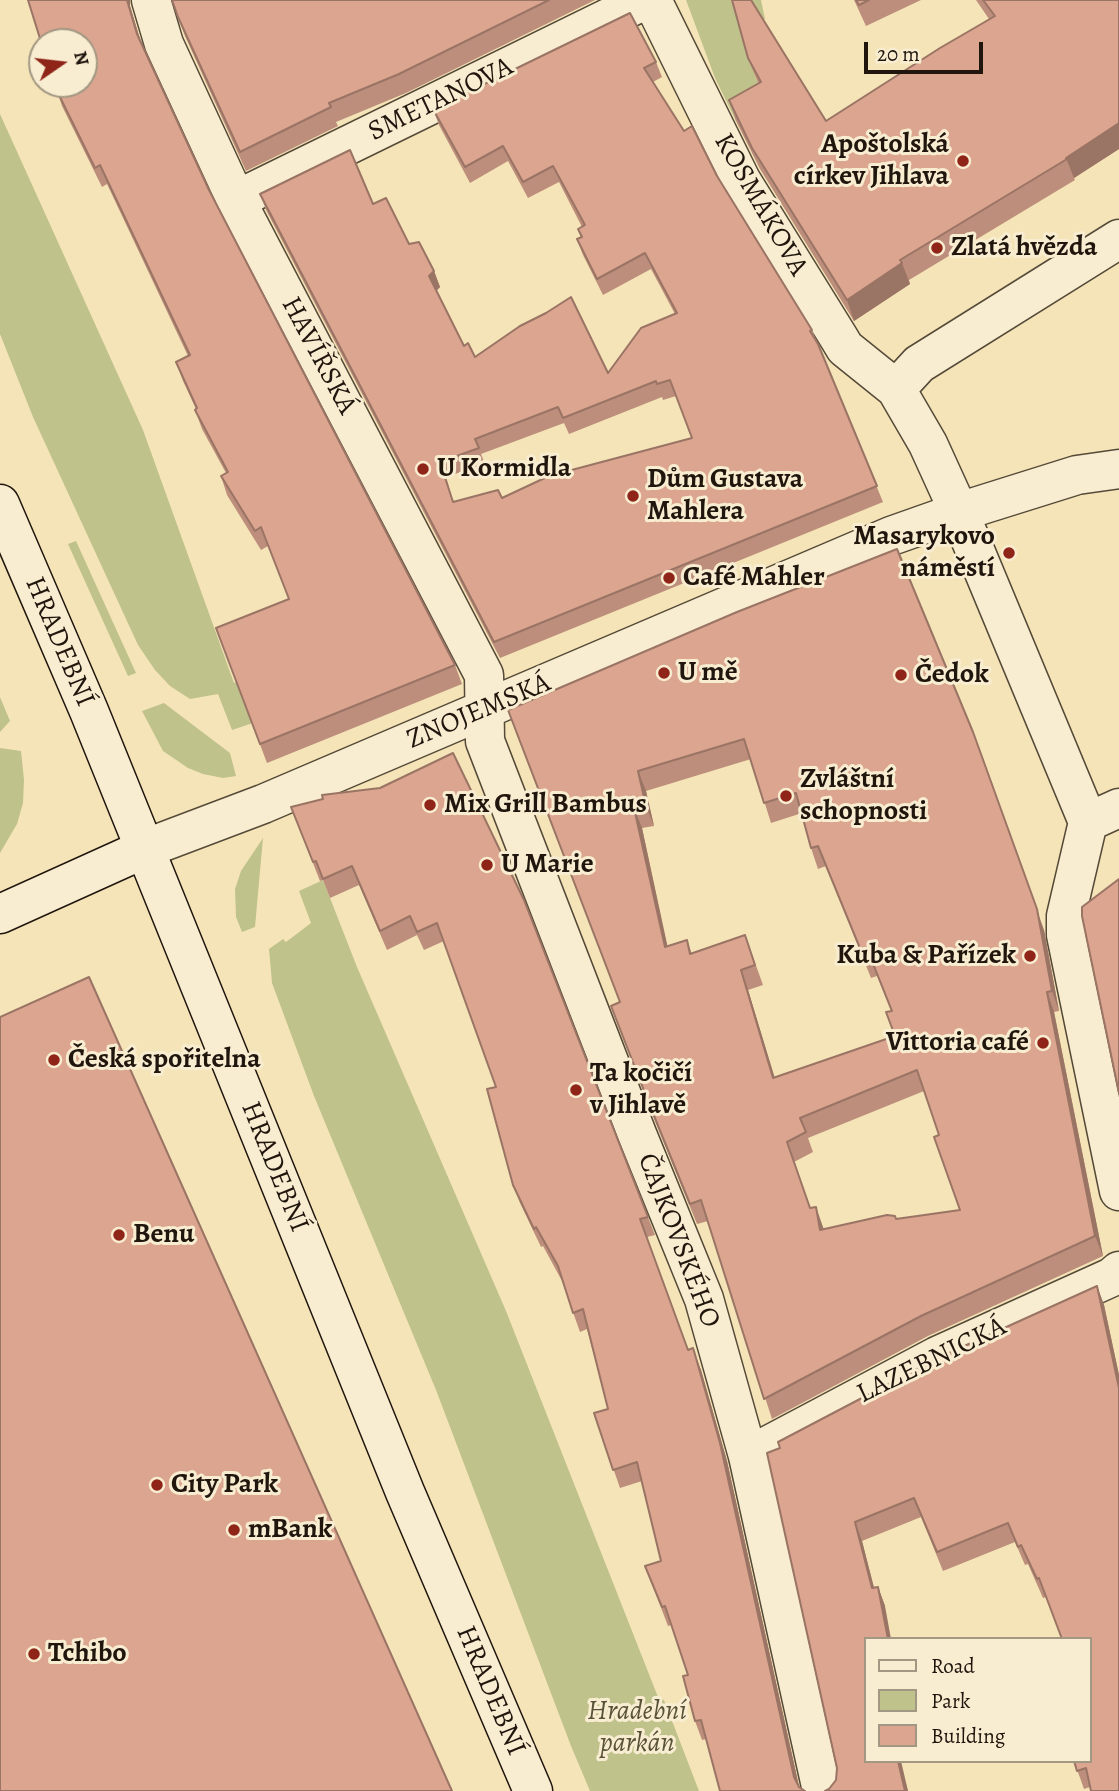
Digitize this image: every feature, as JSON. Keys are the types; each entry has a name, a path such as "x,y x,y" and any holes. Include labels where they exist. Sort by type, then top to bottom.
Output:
{"street":[{"name":"HAVÍŘSKÁ","path":"151,0 164,44 236,200 484,675 486,708"},
{"name":"SMETANOVA","path":"236,200 646,0"},
{"name":"KOSMÁKOVA","path":"652,0 741,180 845,348 896,389"},
{"path":"1119,239 919,364 896,389 928,444 1103,815 1066,916 1066,935 1119,1191"},
{"path":"959,512 1077,474 1119,469"},
{"name":"HRADEBNÍ","path":"0,504 89,710 399,1479 533,1791"},
{"name":"ZNOJEMSKÁ","path":"0,914 144,849 263,804 891,536 959,512"},
{"name":"ČAJKOVSKÉHO","path":"486,708 485,741 704,1299 748,1456 822,1791"},
{"name":"LAZEBNICKÁ","path":"748,1456 937,1356 1112,1277 1119,1271"}],"green space":[{"path":"686,0 761,0 765,19 742,27 756,79 769,103 736,121 715,78"},
{"path":"0,114 143,430 234,683 236,682 253,723 232,730 218,694 190,699 170,686 155,670 138,645 33,417 0,334"},
{"path":"76,541 136,673 128,676 68,544"},
{"path":"0,697 10,721 0,732"},
{"path":"164,703 230,753 236,776 223,778 203,774 188,768 163,751 142,711"},
{"path":"0,748 21,751 24,780 23,803 17,824 0,853"},
{"path":"263,838 255,927 242,932 236,917 235,889 241,871"},
{"name":"Hradební parkán","path":"323,880 357,967 506,1311 658,1697 664,1700 699,1791 590,1791 571,1746 436,1390 314,1096 272,983 269,949 283,939 286,942 311,923 299,891"}],"building":[{"path":"28,0 127,0 137,34 209,190 455,665 260,744 216,628 289,599 261,527 255,531 221,476 228,472 195,410 197,408 176,362 190,355 100,165 95,168 60,98 98,98 98,28 37,28"},
{"path":"172,0 549,0 399,74 329,103 331,107 240,152"},
{"path":"732,0 751,0 826,121 995,16 983,0 1119,0 1119,123 1067,159 900,260 902,263 847,300 752,148 729,100 761,82 748,58"},
{"path":"856,0 869,0 859,5"},
{"path":"630,13 656,62 644,68 684,131 692,126 717,176 812,330 810,331 818,344 877,486 494,642 260,194 350,150 373,204 386,198 409,244 419,242 434,271 429,276 464,346 468,343 475,357 520,326 571,297 608,373 641,328 677,313 645,253 597,279 577,239 582,237 578,229 585,225 553,166 523,182 503,146 465,167 433,109","holes":["670,380 692,438 549,476 502,498 498,490 453,502 440,462 479,448 475,439 558,407 563,418 656,381 657,384"]},
{"path":"897,549 973,732 1037,909 1052,991 1047,992 1095,1236 921,1316 764,1399 701,1200 690,1204 650,1106 611,1006 620,1002 508,710 737,612","holes":["744,739 764,803 796,793 811,848 818,846 864,958 870,956 892,1011 886,1012 895,1036 773,1078 741,970 755,965 745,935 690,954 687,940 665,947 634,808 646,806 638,771","917,1070 939,1135 934,1137 960,1210 896,1219 895,1216 887,1215 820,1230 816,1207 810,1208 787,1142 806,1132 800,1118"]},
{"path":"453,753 524,900 648,1217 640,1219 688,1350 693,1348 720,1443 794,1777 799,1787 805,1791 720,1791 701,1720 695,1721 683,1676 688,1675 665,1606 662,1607 645,1566 661,1561 637,1462 613,1470 594,1413 608,1409 583,1309 573,1313 558,1266 536,1227 534,1229 513,1185 487,1089 496,1087 437,923 417,932 410,916 380,931 352,866 323,879 316,861 313,862 291,807 323,799 322,795 380,788"},
{"path":"1119,879 1119,1093 1082,907"},
{"name":"City Park","path":"89,977 452,1791 0,1791 0,1017"},
{"path":"1097,1286 1119,1388 1119,1791 1091,1791 1086,1768 1077,1771 1075,1763 1091,1763 1091,1637 1061,1637 1039,1578 1037,1579 1021,1545 1018,1547 1008,1523 937,1552 914,1498 855,1522 872,1588 878,1587 888,1637 864,1637 864,1763 898,1763 905,1791 825,1791 836,1780 837,1768 767,1453 780,1448 778,1442 940,1357"}],"place":[{"name":"Apoštolská církev Jihlava","path":"963,161"},
{"name":"Zlatá hvězda","path":"937,248"},
{"name":"U Kormidla","path":"423,469"},
{"name":"Dům Gustava Mahlera","path":"633,496"},
{"name":"Masarykovo náměstí","path":"1009,553"},
{"name":"Café Mahler","path":"669,578"},
{"name":"U mě","path":"664,673"},
{"name":"Čedok","path":"901,675"},
{"name":"Zvláštní schopnosti","path":"786,796"},
{"name":"Mix Grill Bambus","path":"430,805"},
{"name":"U Marie","path":"487,865"},
{"name":"Kuba & Pařízek","path":"1030,956"},
{"name":"Vittoria café","path":"1043,1043"},
{"name":"Česká spořitelna","path":"54,1060"},
{"name":"Ta kočičí v Jihlavě","path":"576,1090"},
{"name":"Benu","path":"119,1235"},
{"name":"City Park","path":"157,1485"},
{"name":"mBank","path":"234,1530"},
{"name":"Tchibo","path":"34,1654"}]}
